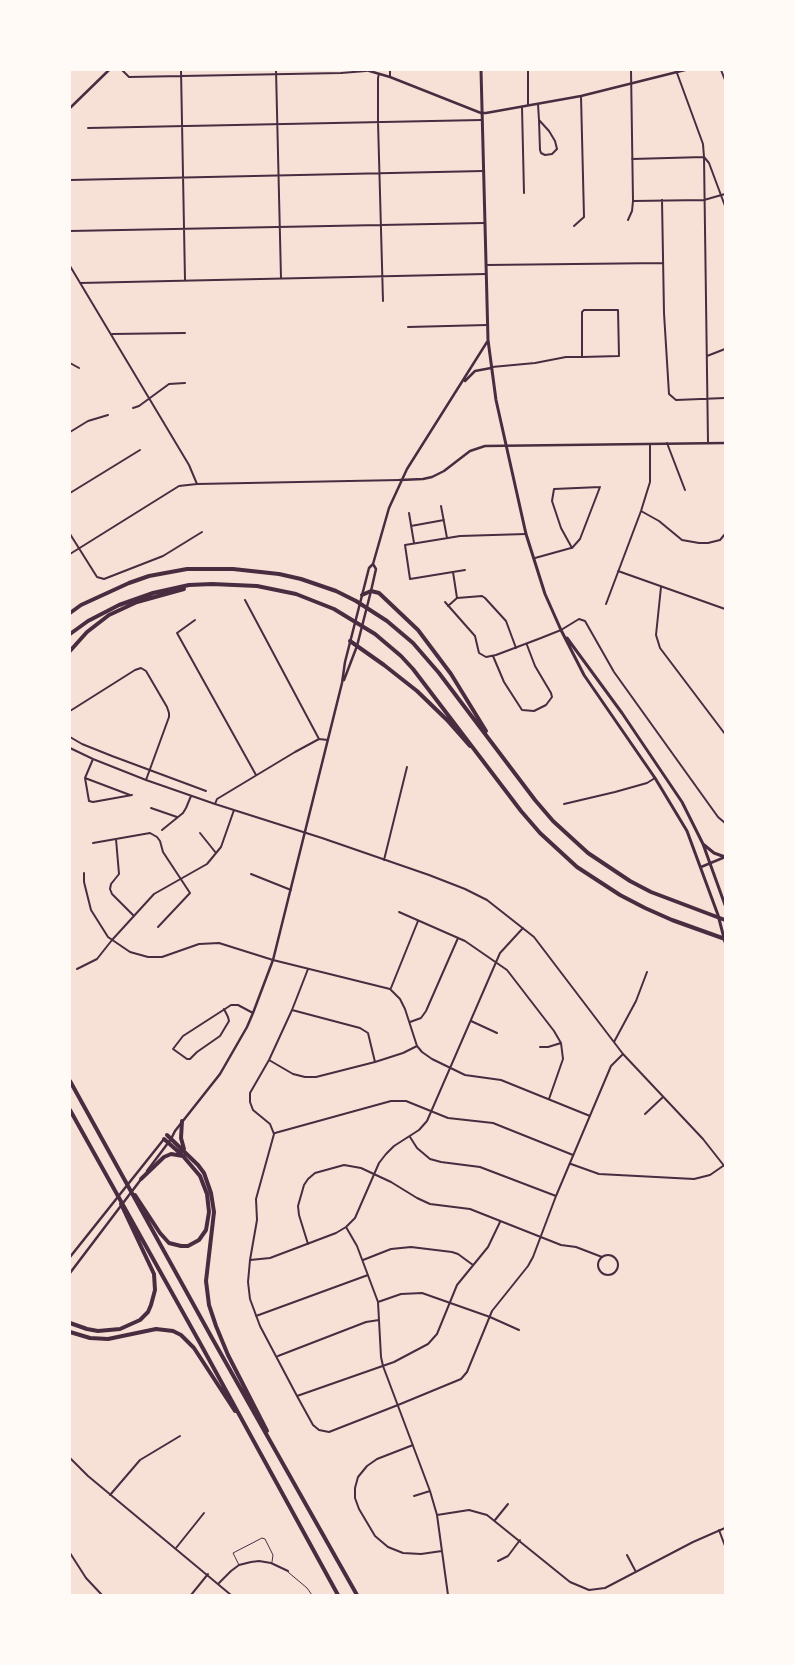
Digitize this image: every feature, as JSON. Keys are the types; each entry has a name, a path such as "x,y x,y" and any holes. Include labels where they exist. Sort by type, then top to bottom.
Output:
{"highway":[{"path":"70,612 112,590 149,576 187,569 211,568 242,569 279,574 320,585 356,601 401,632 427,658 535,800 553,821 588,853 630,881 651,892 725,920"},
{"path":"70,651 98,623 121,609 154,596 189,587 212,584"},
{"path":"70,634 104,613 135,599 170,589 212,584 258,586 289,592 320,603 352,619 387,643 414,669 500,783"},
{"path":"362,595 371,591 380,593 430,644 498,750"},
{"path":"350,641 397,674 426,699 457,730 540,833 566,857 597,881 645,908 725,940"},
{"path":"70,1081 358,1595"},
{"path":"70,1110 105,1170 338,1595"},
{"path":"115,1164 164,1239 175,1245 188,1246 194,1243 203,1236 208,1226 209,1212 207,1194 200,1176 185,1154 181,1142 182,1121"},
{"path":"168,1139 198,1165 204,1173 212,1193 213,1223 206,1281 212,1315 232,1362 295,1484"},
{"path":"141,1179 164,1157 171,1154 185,1154"},
{"path":"72,1323 98,1331 110,1331 126,1327 140,1320 148,1312 156,1290 152,1268 105,1170"},
{"path":"70,1332 90,1338 108,1339 156,1329 164,1329 180,1335 201,1357 257,1448"}],"main road":[{"path":"70,108 109,70"},
{"path":"367,70 390,77 481,113 581,96 685,70"},
{"path":"480,70 488,340 496,400 505,445 533,559 560,630 584,675 655,778 687,831 718,915 725,940"},
{"path":"70,1256 137,1173 175,1131 220,1074 247,1027 273,960 342,683 350,641 369,568 373,564 383,525 400,480 488,340"},
{"path":"460,385 475,371 492,368"},
{"path":"400,480 432,477 444,471 464,455 478,447 505,445 725,443"},
{"path":"342,683 357,646 376,569 373,564"},
{"path":"560,630 622,713 690,816 725,905"},
{"path":"702,844 714,853 725,857"},
{"path":"701,867 725,857"},
{"path":"70,1273 141,1179 168,1139"}],"street":[{"path":"122,70 130,77 341,73 367,70"},
{"path":"181,70 185,280"},
{"path":"276,70 281,278"},
{"path":"390,70 390,77"},
{"path":"528,70 528,106"},
{"path":"628,220 632,211 633,201 631,70"},
{"path":"721,70 725,80"},
{"path":"677,73 703,144 708,443"},
{"path":"379,74 378,122 383,301"},
{"path":"574,226 584,217 581,96"},
{"path":"538,104 541,153 545,155 552,154 557,149 555,141 539,120"},
{"path":"522,107 524,192"},
{"path":"88,128 481,120"},
{"path":"632,159 704,157"},
{"path":"704,157 709,163 725,206"},
{"path":"70,180 483,171"},
{"path":"633,201 704,200 725,194"},
{"path":"662,200 664,313 669,394 676,400 725,398"},
{"path":"70,231 484,223"},
{"path":"486,265 663,263"},
{"path":"70,266 189,465 197,484"},
{"path":"80,283 486,274"},
{"path":"492,368 566,357 619,356 618,310 584,310 582,312 582,356"},
{"path":"408,327 487,325"},
{"path":"111,334 185,333"},
{"path":"707,356 725,349"},
{"path":"70,362 79,368"},
{"path":"133,408 139,406 169,384 185,383"},
{"path":"70,432 88,421 108,415"},
{"path":"667,443 685,490"},
{"path":"606,604 641,512 650,482 650,444"},
{"path":"70,493 140,450"},
{"path":"70,554 174,488 182,485 400,480"},
{"path":"533,559 572,548 580,539 600,487 554,489 552,501 561,528 572,548"},
{"path":"441,506 447,538"},
{"path":"641,512 659,521 682,540 708,543 720,540 725,534"},
{"path":"409,513 414,544"},
{"path":"411,526 444,520"},
{"path":"70,534 97,578 104,580 163,556 202,532"},
{"path":"465,570 410,579 405,545 460,536 526,534"},
{"path":"618,570 725,609"},
{"path":"453,572 457,598"},
{"path":"661,587 656,635 660,648 725,734"},
{"path":"448,606 457,598 482,596 506,621 516,648"},
{"path":"245,600 319,738"},
{"path":"445,602 477,638 478,651 486,657 526,644 560,630 579,619 585,621 614,672 718,817 725,823"},
{"path":"195,620 176,633 256,775"},
{"path":"493,656 504,682 522,710 534,711 550,701 551,693 535,666 526,644"},
{"path":"70,711 135,670 142,668 146,671 167,706 169,713 169,718 146,780"},
{"path":"70,737 82,744 149,771 206,791"},
{"path":"215,804 217,799 319,738 328,740"},
{"path":"70,748 146,780 384,860 466,889 487,900 534,937 623,1054 707,1143 725,1166 710,1175 694,1179 599,1174 570,1164"},
{"path":"85,778 132,796 89,801 85,778 93,759"},
{"path":"384,860 407,767"},
{"path":"564,804 647,783 655,778"},
{"path":"162,830 186,808 191,796"},
{"path":"150,808 177,818"},
{"path":"77,970 97,959 154,894 207,864 221,847 234,810"},
{"path":"93,843 150,833 155,835 160,841 163,852 190,893 158,927"},
{"path":"200,833 216,854"},
{"path":"116,839 119,874 111,884 110,889 112,894 135,916"},
{"path":"84,873 84,882 91,910 103,930 112,940 130,952 148,957 162,957 177,953 190,946 211,942 227,944 273,960 390,989 400,999 410,1022 417,1046 432,1059 465,1075 501,1080 590,1116"},
{"path":"251,874 291,890"},
{"path":"399,912 465,941 507,970 554,1031 561,1043 563,1059 549,1099"},
{"path":"390,989 418,921"},
{"path":"250,1260 270,1258 336,1233 346,1228 355,1218 374,1174 386,1154 424,1126 495,962 500,953 523,928"},
{"path":"410,1022 421,1018 426,1011 458,938"},
{"path":"308,969 292,1010 269,1060 252,1089 250,1097 254,1110 270,1124 274,1134 256,1199 257,1220 250,1260 248,1290 256,1316 313,1425 319,1430 329,1432 461,1379 471,1365 496,1306 528,1266 542,1237 556,1196 611,1066 623,1054"},
{"path":"614,1042 636,1001 647,972"},
{"path":"224,1010 229,1021 220,1036 190,1059 187,1059 173,1049 183,1036 231,1005 238,1005 253,1013"},
{"path":"292,1010 360,1028 368,1033 375,1062"},
{"path":"471,1021 497,1033"},
{"path":"540,1047 561,1043"},
{"path":"269,1060 293,1074 316,1078 375,1062 403,1053 417,1046"},
{"path":"645,1114 663,1097"},
{"path":"274,1134 391,1101 406,1101 448,1118 493,1124 573,1155"},
{"path":"409,1136 417,1148 430,1159 480,1166 556,1196"},
{"path":"308,1244 298,1206 304,1185 311,1176 324,1170 344,1165 361,1168 430,1204 470,1208 500,1222 561,1245 576,1246 602,1257 609,1255 616,1258 618,1265 615,1272 608,1275 602,1272 598,1266 602,1257"},
{"path":"297,1396 394,1362 422,1348 433,1340 460,1279 492,1240 500,1222"},
{"path":"346,1228 363,1260 378,1302 383,1366 430,1491 437,1515 448,1595"},
{"path":"363,1260 391,1249 411,1247 452,1252 473,1265"},
{"path":"256,1316 368,1275"},
{"path":"378,1302 402,1294 422,1293 490,1317 519,1330"},
{"path":"277,1356 366,1322 379,1320"},
{"path":"110,1495 140,1460 180,1436"},
{"path":"413,1445 377,1459 367,1466 358,1477 355,1488 358,1509 375,1536 388,1547 403,1553 421,1554 442,1551"},
{"path":"71,1460 110,1495 232,1595"},
{"path":"414,1496 430,1491"},
{"path":"495,1520 508,1504"},
{"path":"437,1515 469,1510 487,1515 570,1582 589,1590 604,1588 693,1542 725,1528"},
{"path":"176,1548 204,1513"},
{"path":"719,1530 725,1546"},
{"path":"498,1562 508,1556 520,1540"},
{"path":"70,1553 89,1582 102,1595"},
{"path":"627,1555 636,1572"},
{"path":"218,1583 239,1565 259,1561 272,1563 288,1571"},
{"path":"191,1595 208,1574"},
{"path":"588,1595 589,1590"}],"lane":[{"path":"239,1565 233,1553 262,1538 265,1539 273,1555 272,1563"},
{"path":"288,1571 312,1595"}]}
